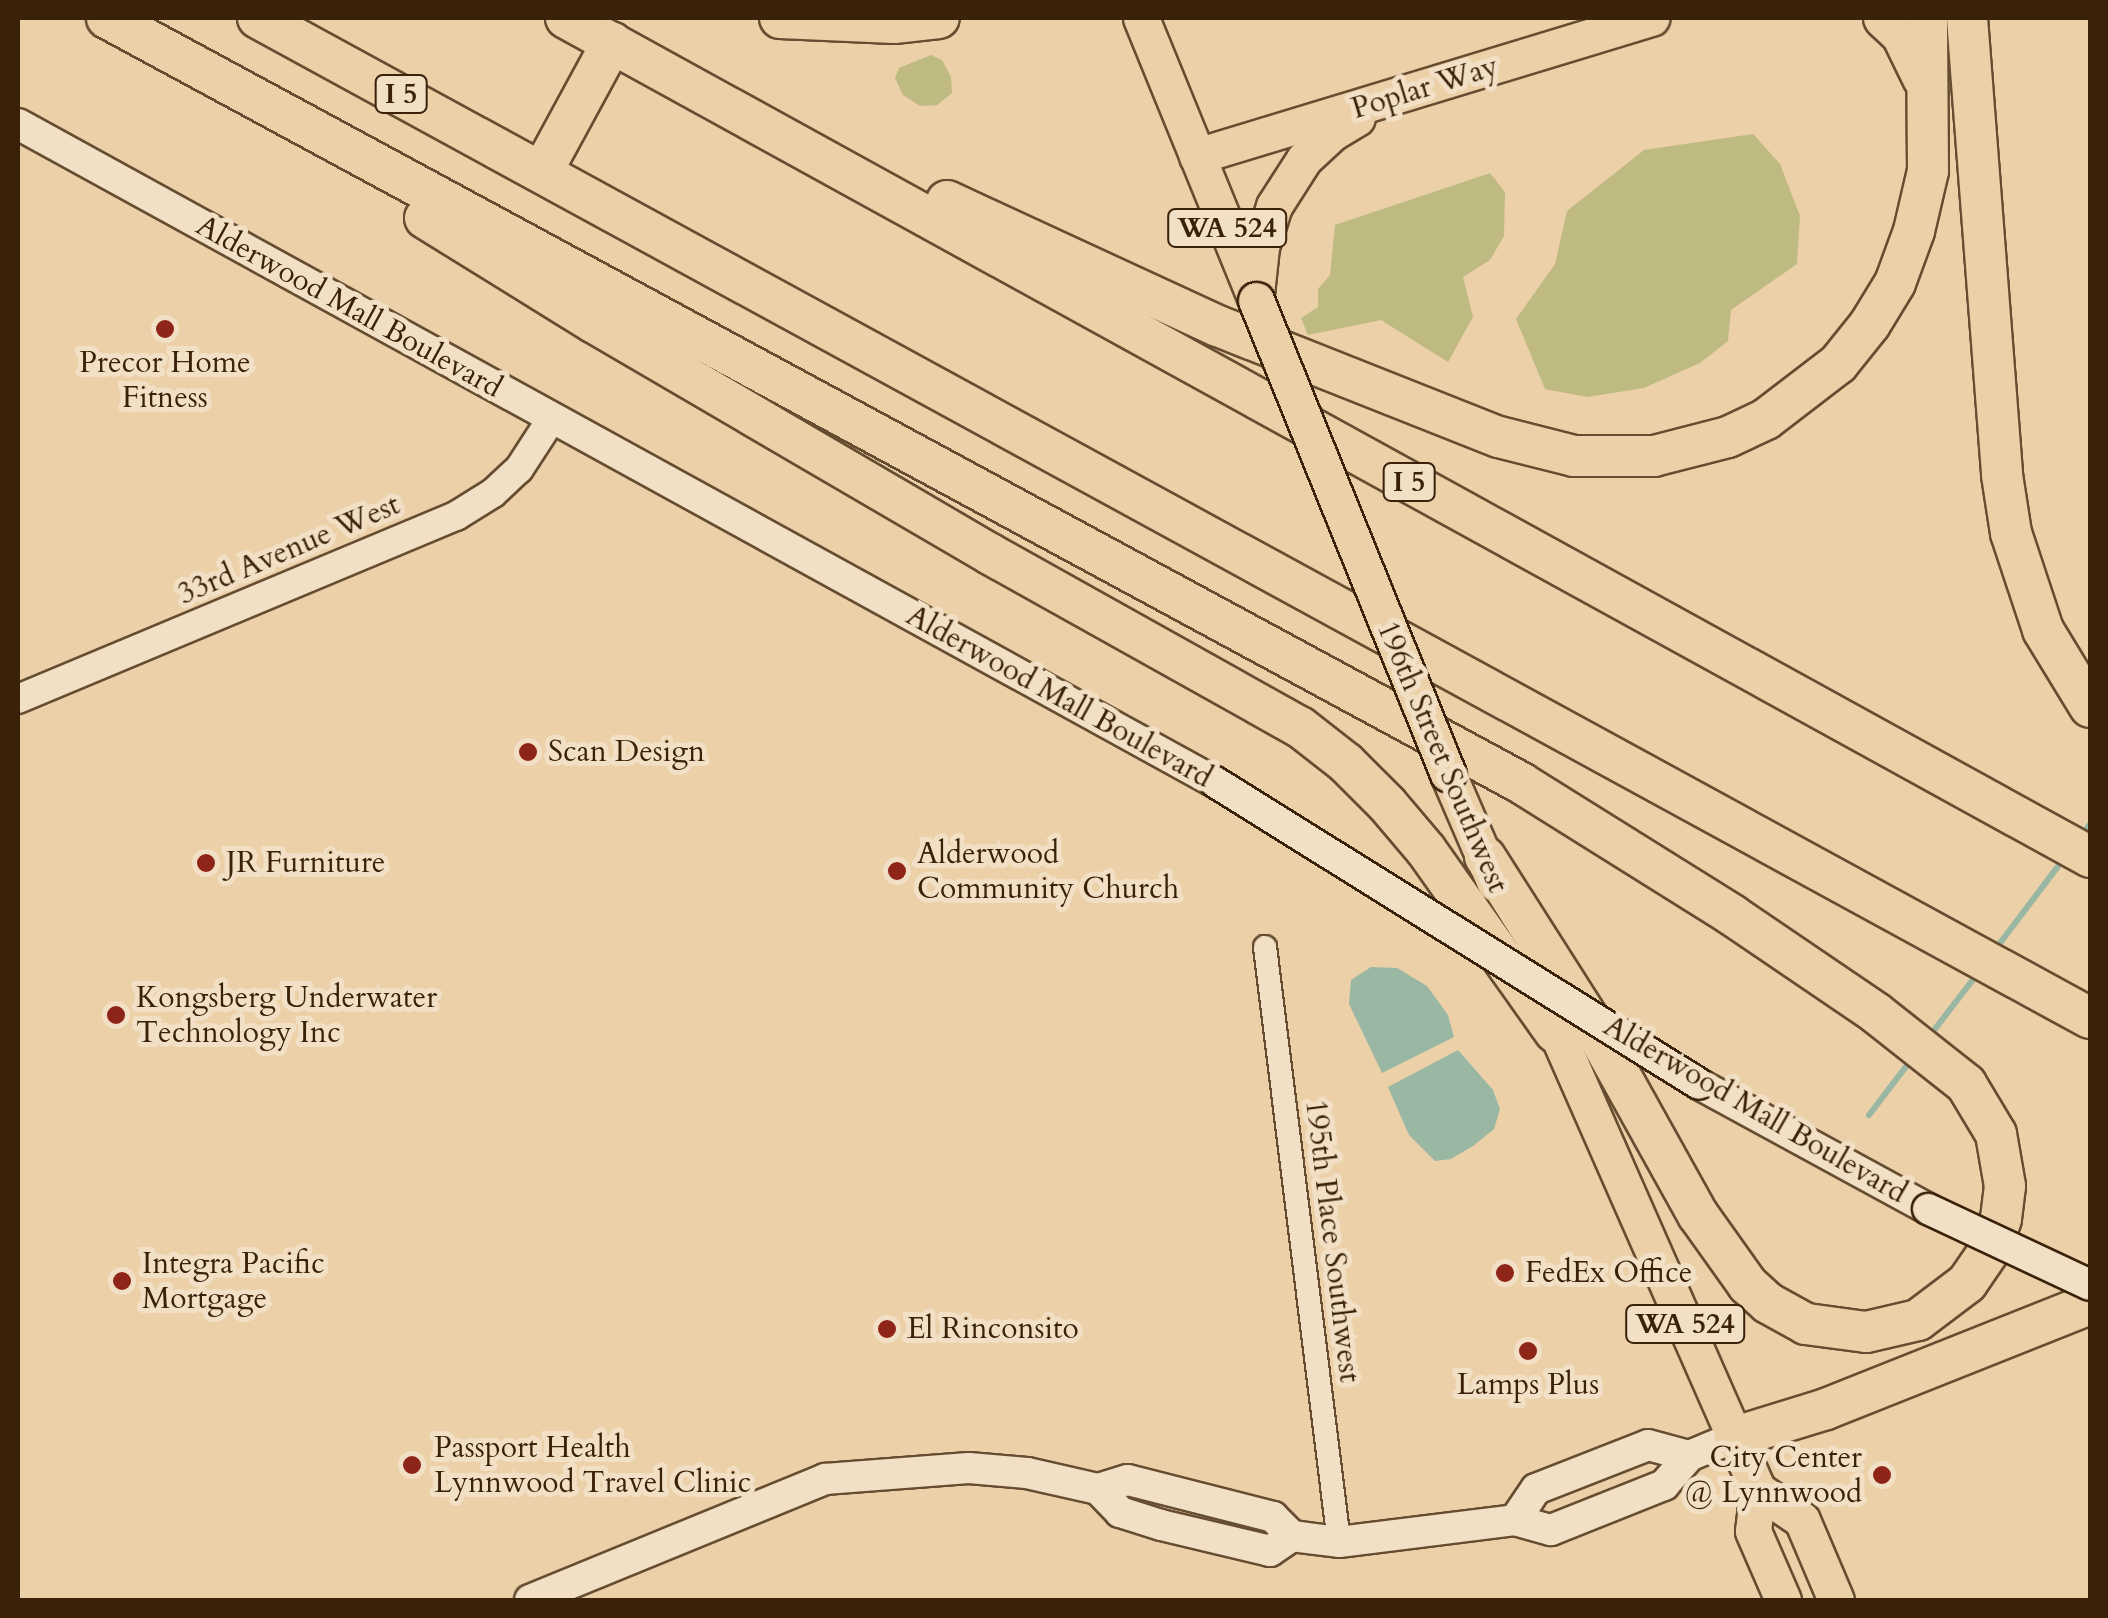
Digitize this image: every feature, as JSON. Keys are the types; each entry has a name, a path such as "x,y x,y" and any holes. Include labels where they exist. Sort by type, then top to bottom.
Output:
{"highway":[{"path":"105,18 1521,782 1876,1013 1966,1084 1996,1134 2004,1186 2000,1219 1990,1248 1968,1283 1918,1320 1866,1332 1806,1324 1758,1294 1698,1215 1594,1028 1484,856"},
{"path":"105,18 593,322 990,554 1250,695 1300,727 1346,763 1416,839 1555,1032"},
{"name":"I 5","path":"258,18 544,170 888,365 2090,1018"},
{"name":"I 5","path":"566,18 2090,858"},
{"path":"780,18 894,23 940,18"},
{"path":"1884,18 1915,57 1928,91"},
{"path":"727,106 1065,252 1218,326 1443,416 1515,443 1574,456 1654,456 1728,437 1766,419 1838,364 1870,324 1894,283 1914,231 1928,170 1927,18"},
{"path":"1967,18 2002,475 2011,534 2043,630 2090,707"},
{"path":"544,170 612,43"},
{"path":"1735,1437 1826,1408 2090,1304"}],"main road":[{"name":"196th Street Southwest","path":"1141,18 1555,1032 1758,1490 1753,1531 1783,1600"},
{"name":"Poplar Way","path":"1198,156 1651,18"},
{"path":"1256,300 1261,246 1274,206 1304,159 1332,133 1386,101"},
{"name":"Alderwood Mall Boulevard","path":"18,124 1216,782 1698,1084 1928,1208 2090,1285"},
{"path":"530,1600 825,1478 968,1468 1027,1473 1098,1489 1120,1512 1270,1551 1292,1536 1339,1542 1515,1520 1551,1530 1664,1485 1689,1456 1735,1437"},
{"path":"1515,1520 1536,1489 1648,1445 1689,1456"},
{"path":"1758,1490 1802,1520 1836,1600"}],"street":[{"name":"33rd Avenue West","path":"18,699 456,516 492,493 520,468 552,418"},
{"name":"195th Place Southwest","path":"1265,947 1339,1542"}],"shaded area":[{"path":"931,55 942,60 951,77 952,93 937,105 920,106 903,95 895,78 899,68"},
{"path":"1753,134 1780,164 1800,216 1797,264 1731,310 1728,341 1700,363 1644,388 1587,397 1545,389 1516,319 1555,264 1567,211 1644,150"},
{"path":"1490,173 1505,192 1504,236 1490,260 1463,277 1473,317 1448,362 1381,320 1308,335 1301,318 1318,307 1318,289 1330,275 1335,225"},
{"path":"1371,967 1397,968 1427,986 1448,1015 1454,1037 1382,1073 1349,1004 1351,980"},
{"path":"1458,1050 1493,1090 1500,1109 1494,1129 1473,1146 1451,1159 1435,1161 1409,1135 1388,1087"}],"waterway":[{"path":"2082,835 2090,824"},
{"path":"1994,951 2065,857"},
{"path":"1928,1038 1978,973"},
{"path":"1869,1115 1911,1060"}],"place":[{"name":"Precor Home Fitness","path":"165,329"},
{"name":"Scan Design","path":"528,752"},
{"name":"JR Furniture","path":"206,863"},
{"name":"Alderwood Community Church","path":"897,871"},
{"name":"Kongsberg Underwater Technology Inc","path":"116,1015"},
{"name":"FedEx Office","path":"1505,1273"},
{"name":"Integra Pacific Mortgage","path":"122,1281"},
{"name":"El Rinconsito","path":"887,1329"},
{"name":"Lamps Plus","path":"1528,1351"},
{"name":"Passport Health Lynnwood Travel Clinic","path":"412,1465"},
{"name":"City Center @ Lynnwood","path":"1882,1475"}]}
